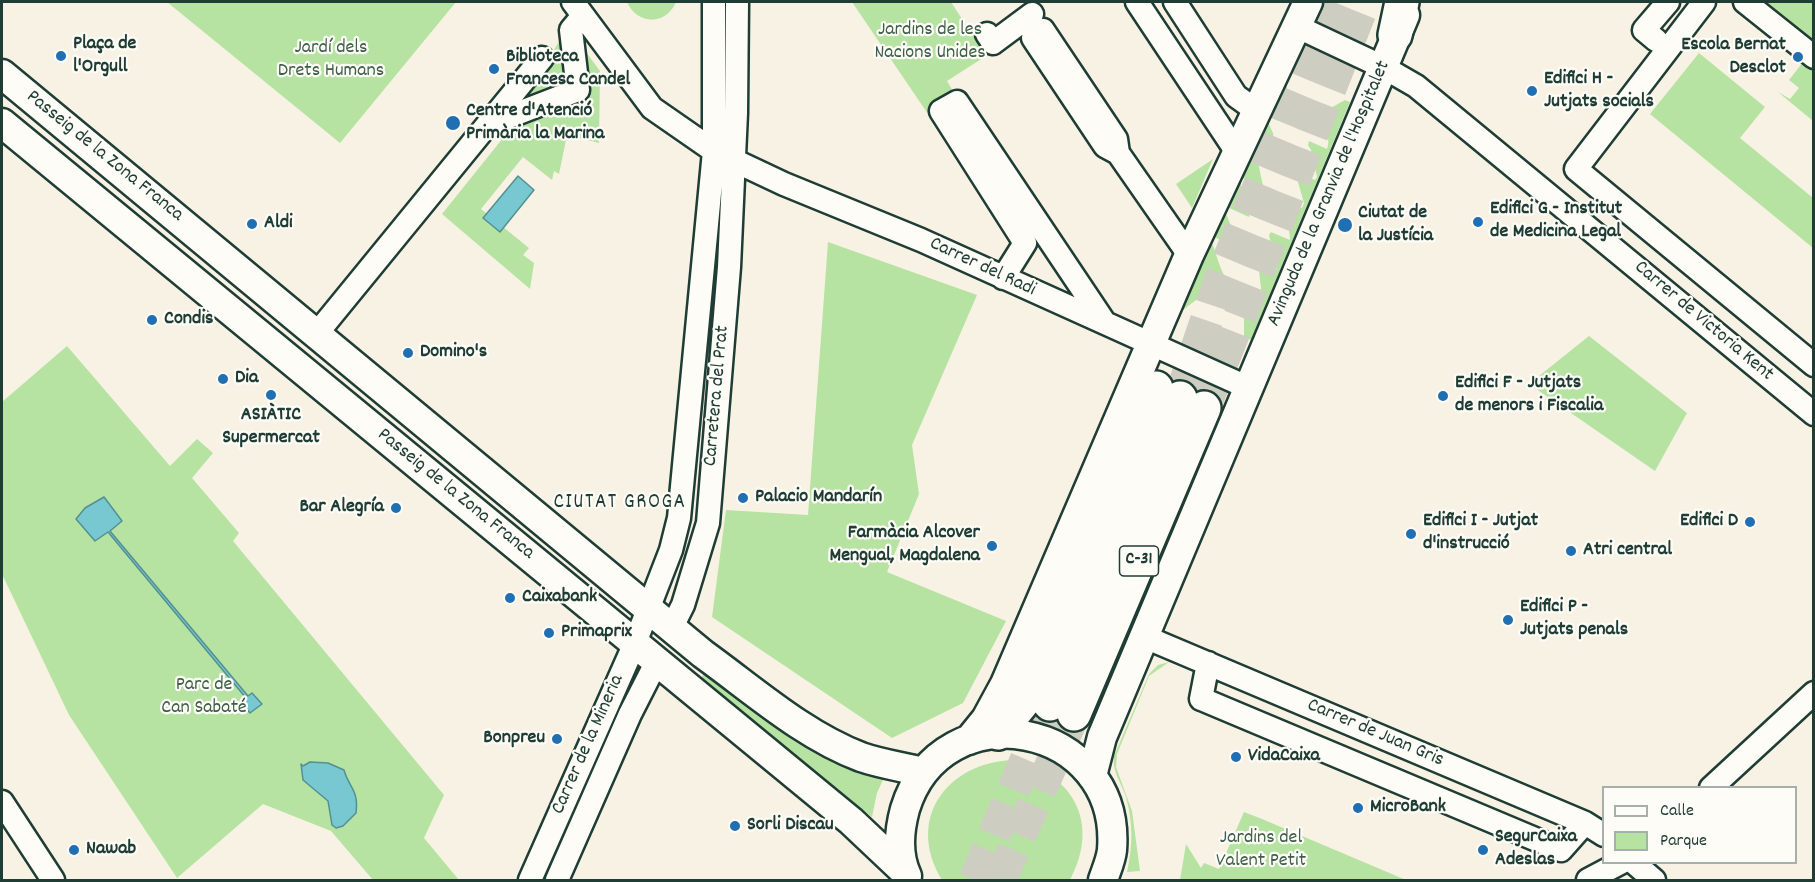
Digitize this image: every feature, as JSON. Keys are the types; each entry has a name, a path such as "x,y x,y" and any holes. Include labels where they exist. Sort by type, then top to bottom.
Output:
{"highway":[{"path":"1395,35 1402,2"},
{"name":"C-31","path":"984,736 1023,702 1180,398 1062,709"}],"main road":[{"name":"Avinguda de la Granvia de l'Hospitalet","path":"1092,776 1102,737 1395,35 1412,2"},
{"path":"984,736 986,719 1005,684 1189,255 1303,14"},
{"name":"Passeig de la Zona Franca","path":"2,74 318,333 703,654 814,733 862,757 923,772"},
{"name":"Passeig de la Zona Franca","path":"2,123 851,821 907,876"},
{"path":"657,661 672,627"},
{"path":"907,876 900,828 910,794 923,772 951,748 984,736 1032,735 1051,742 1081,762 1102,791 1112,821 1112,852 1104,880"}],"street":[{"name":"Carrer del Radi","path":"573,2 652,108 724,155 784,184 921,240 1249,388"},
{"path":"714,2 724,155"},
{"path":"724,155 737,2"},
{"path":"1137,2 1238,154"},
{"path":"1175,2 1236,96 1258,112"},
{"path":"1656,40 1644,30 1668,2"},
{"path":"1704,2 1576,169 1814,365"},
{"path":"1745,2 1814,57"},
{"path":"987,34 993,43 1032,14"},
{"name":"Carrer de Victoria Kent","path":"1303,14 1416,86 1814,414"},
{"path":"488,125 578,90 571,30 576,24"},
{"path":"1118,153 1105,146 1033,38 1043,30 1116,139 1118,153 1189,255"},
{"path":"318,333 542,57"},
{"path":"1062,260 1025,243 941,111 957,102 1105,323"},
{"name":"Carretera del Prat","path":"648,608 671,550 679,518 724,155"},
{"name":"Carretera del Prat","path":"672,627 683,605 708,523 728,278 724,155"},
{"path":"1003,278 1025,243"},
{"name":"Carrer de la Mineria","path":"530,880 635,644 648,608"},
{"name":"Carrer de Juan Gris","path":"1145,636 1594,829"},
{"name":"Carrer de la Mineria","path":"557,880 630,714 657,661"},
{"path":"1208,663 1201,699 1561,850 1594,829"},
{"path":"1712,786 1814,693"},
{"path":"2,802 53,880"},
{"path":"1588,880 1620,864"},
{"path":"1606,880 1622,864"},
{"path":"1616,880 1623,864"},
{"path":"1635,864 1654,880"}],"green space":[{"name":"Jardí dels Drets Humans","path":"167,2 456,2 340,143"},
{"path":"627,2 676,2 666,15 652,20 637,15"},
{"name":"Jardins de les Nacions Unides","path":"852,2 951,2 986,56 947,81 956,96 928,114"},
{"path":"1318,2 1335,3 1329,27 1319,20"},
{"path":"1766,2 1813,2 1813,40"},
{"path":"567,28 573,89 519,109"},
{"path":"575,37 600,71 599,143 567,135 559,174 554,171 552,180 523,157 481,209 529,248 523,255 534,263 530,289 442,214 515,123 579,93"},
{"path":"1305,41 1319,48 1295,72 1288,69"},
{"path":"1699,53 1765,107 1740,138 1813,198 1813,248 1650,114"},
{"path":"1803,62 1813,70 1813,121 1778,92 1790,99 1799,88 1789,80"},
{"path":"1282,82 1287,85 1289,125 1269,117 1267,120 1273,133 1277,161 1256,152 1254,156 1258,162 1263,186 1240,177 1243,199 1250,213 1249,217 1225,206 1224,209 1233,231 1235,246 1212,236 1210,239 1224,275 1222,280 1183,310 1177,307"},
{"path":"1345,100 1350,102 1251,340 1244,337 1244,290 1262,297 1258,262 1277,270 1269,235 1271,232 1290,240 1288,218 1282,205 1284,201 1302,208 1304,203 1297,172 1315,180 1317,177 1308,145 1309,141 1327,149 1328,138 1323,119 1324,109 1327,110"},
{"path":"1213,159 1192,208 1176,184"},
{"path":"828,242 977,295 912,445 919,494 887,572 1006,621 963,703 892,738 712,617 726,510 808,515"},
{"path":"1589,336 1687,413 1655,471 1529,384"},
{"name":"Parc de Can Sabaté","path":"67,346 170,466 197,439 213,453 192,478 239,533 233,541 444,795 424,838 459,880 373,880 331,831 263,804 177,878 69,715 2,574 2,402"},
{"path":"1169,662 1149,676 1117,754 1116,767 1132,811 1140,871 1127,872 1131,843 1130,816 1126,797 1116,772 1114,756 1149,674 1158,665"},
{"path":"707,668 886,773 877,793 872,817 701,679"},
{"path":"1014,760 1035,767 1053,777 1076,805 1082,821 1082,840 1079,859 1070,880 942,880 932,857 928,836 931,816 939,798 952,783 969,771 990,763"},
{"name":"Jardins del Valent Petit","path":"1244,812 1406,880 1180,880 1186,844 1201,868 1204,863 1219,869"}],"water":[{"path":"518,176 534,190 500,232 483,218"},
{"path":"104,497 122,521 110,531 248,696 252,693 262,704 250,713 241,702 246,698 108,532 95,541 76,519 85,508"},
{"path":"310,762 328,763 344,770 355,794 357,805 356,813 343,826 336,828 332,825 328,801 303,780 301,764 303,766"}],"tunnel":[{"path":"1180,398 1221,278 1336,2"},
{"path":"1204,408 1364,2"},
{"path":"975,880 1050,704"},
{"path":"1000,880 1074,714"}],"place":[{"name":"Plaça de l'Orgull","path":"61,56"},
{"name":"Escola Bernat Desclot","path":"1798,57"},
{"name":"Biblioteca Francesc Candel","path":"494,69"},
{"name":"Edifici H - Jutjats socials","path":"1532,91"},
{"name":"Centre d'Atenció Primària la Marina","path":"453,123"},
{"name":"Edifici G - Institut de Medicina Legal","path":"1478,222"},
{"name":"Aldi","path":"252,224"},
{"name":"Ciutat de la Justícia","path":"1345,225"},
{"name":"Condis","path":"152,320"},
{"name":"Domino's","path":"408,353"},
{"name":"Dia","path":"223,379"},
{"name":"ASIÀTIC Supermercat","path":"271,395"},
{"name":"Edifici F - Jutjats de menors i Fiscalia","path":"1443,396"},
{"name":"Palacio Mandarín","path":"743,498"},
{"name":"Bar Alegría","path":"396,508"},
{"name":"Edifici D","path":"1750,522"},
{"name":"Edifici I - Jutjat d'instrucció","path":"1411,534"},
{"name":"Farmàcia Alcover Mengual, Magdalena","path":"992,546"},
{"name":"Atri central","path":"1571,551"},
{"name":"Caixabank","path":"510,598"},
{"name":"Edifici P - Jutjats penals","path":"1508,620"},
{"name":"Primaprix","path":"549,633"},
{"name":"Bonpreu","path":"557,739"},
{"name":"VidaCaixa","path":"1236,757"},
{"name":"MicroBank","path":"1358,808"},
{"name":"Sorli Discau","path":"735,826"},
{"name":"Nawab","path":"74,850"},
{"name":"SegurCaixa Adeslas","path":"1483,850"}],"district":[{"name":"CIUTAT GROGA","path":"620,504"}]}
